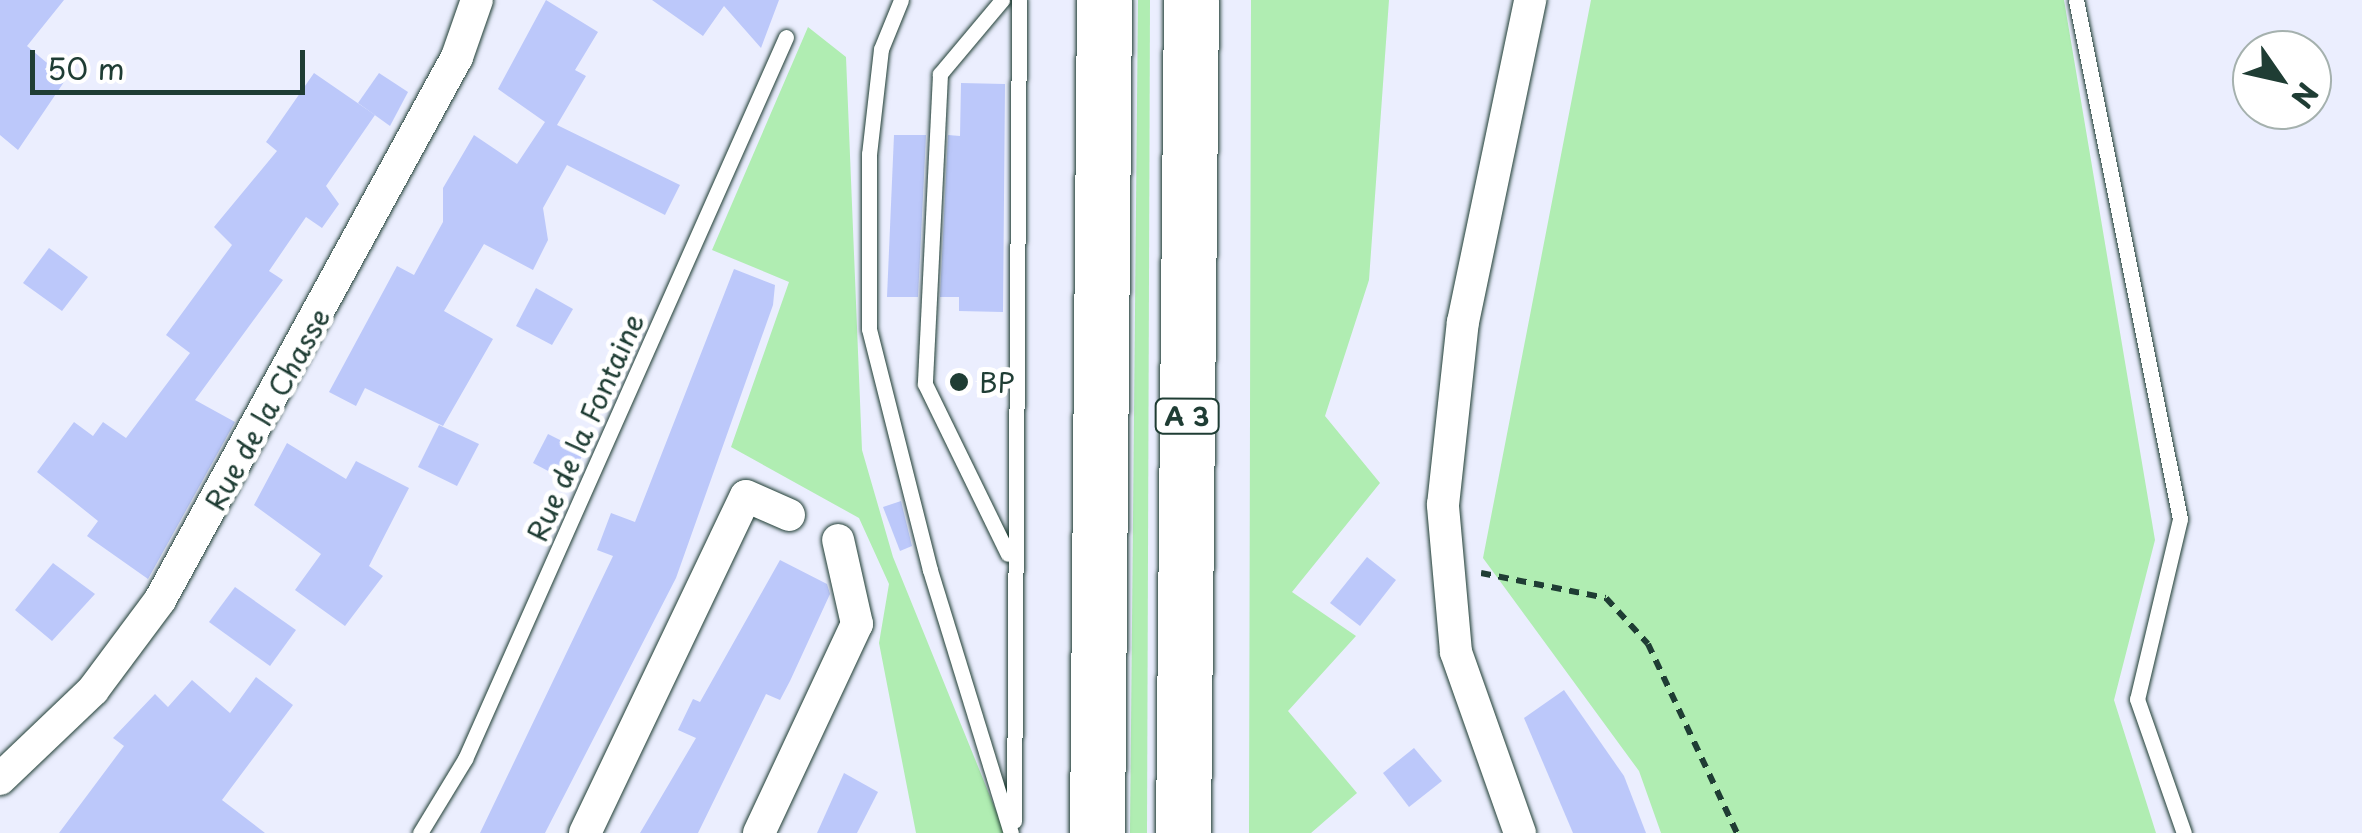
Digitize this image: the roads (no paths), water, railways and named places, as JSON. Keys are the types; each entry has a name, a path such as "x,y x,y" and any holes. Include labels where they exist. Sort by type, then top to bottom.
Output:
{"highway":[{"path":"1097,833 1104,0"},
{"name":"A 3","path":"1184,833 1192,0"}],"street":[{"name":"Rue de la Chasse","path":"0,779 93,690 160,600 457,57 477,0"},
{"path":"1520,833 1456,652 1445,566 1461,342 1530,0"},
{"path":"1461,342 1481,333 1550,0"},
{"path":"586,833 746,496 789,515"},
{"path":"760,833 858,624 838,540"}],"lane":[{"path":"901,0 881,49 869,154 869,329 930,570 1013,833"},
{"path":"1002,0 940,74 925,384 1010,559"},
{"path":"1013,833 1010,559 1019,0"},
{"path":"2076,0 2180,519 2137,699 2184,833"},
{"name":"Rue de la Fontaine","path":"420,833 465,759 786,37"}],"place":[{"name":"BP","path":"959,382"}]}
